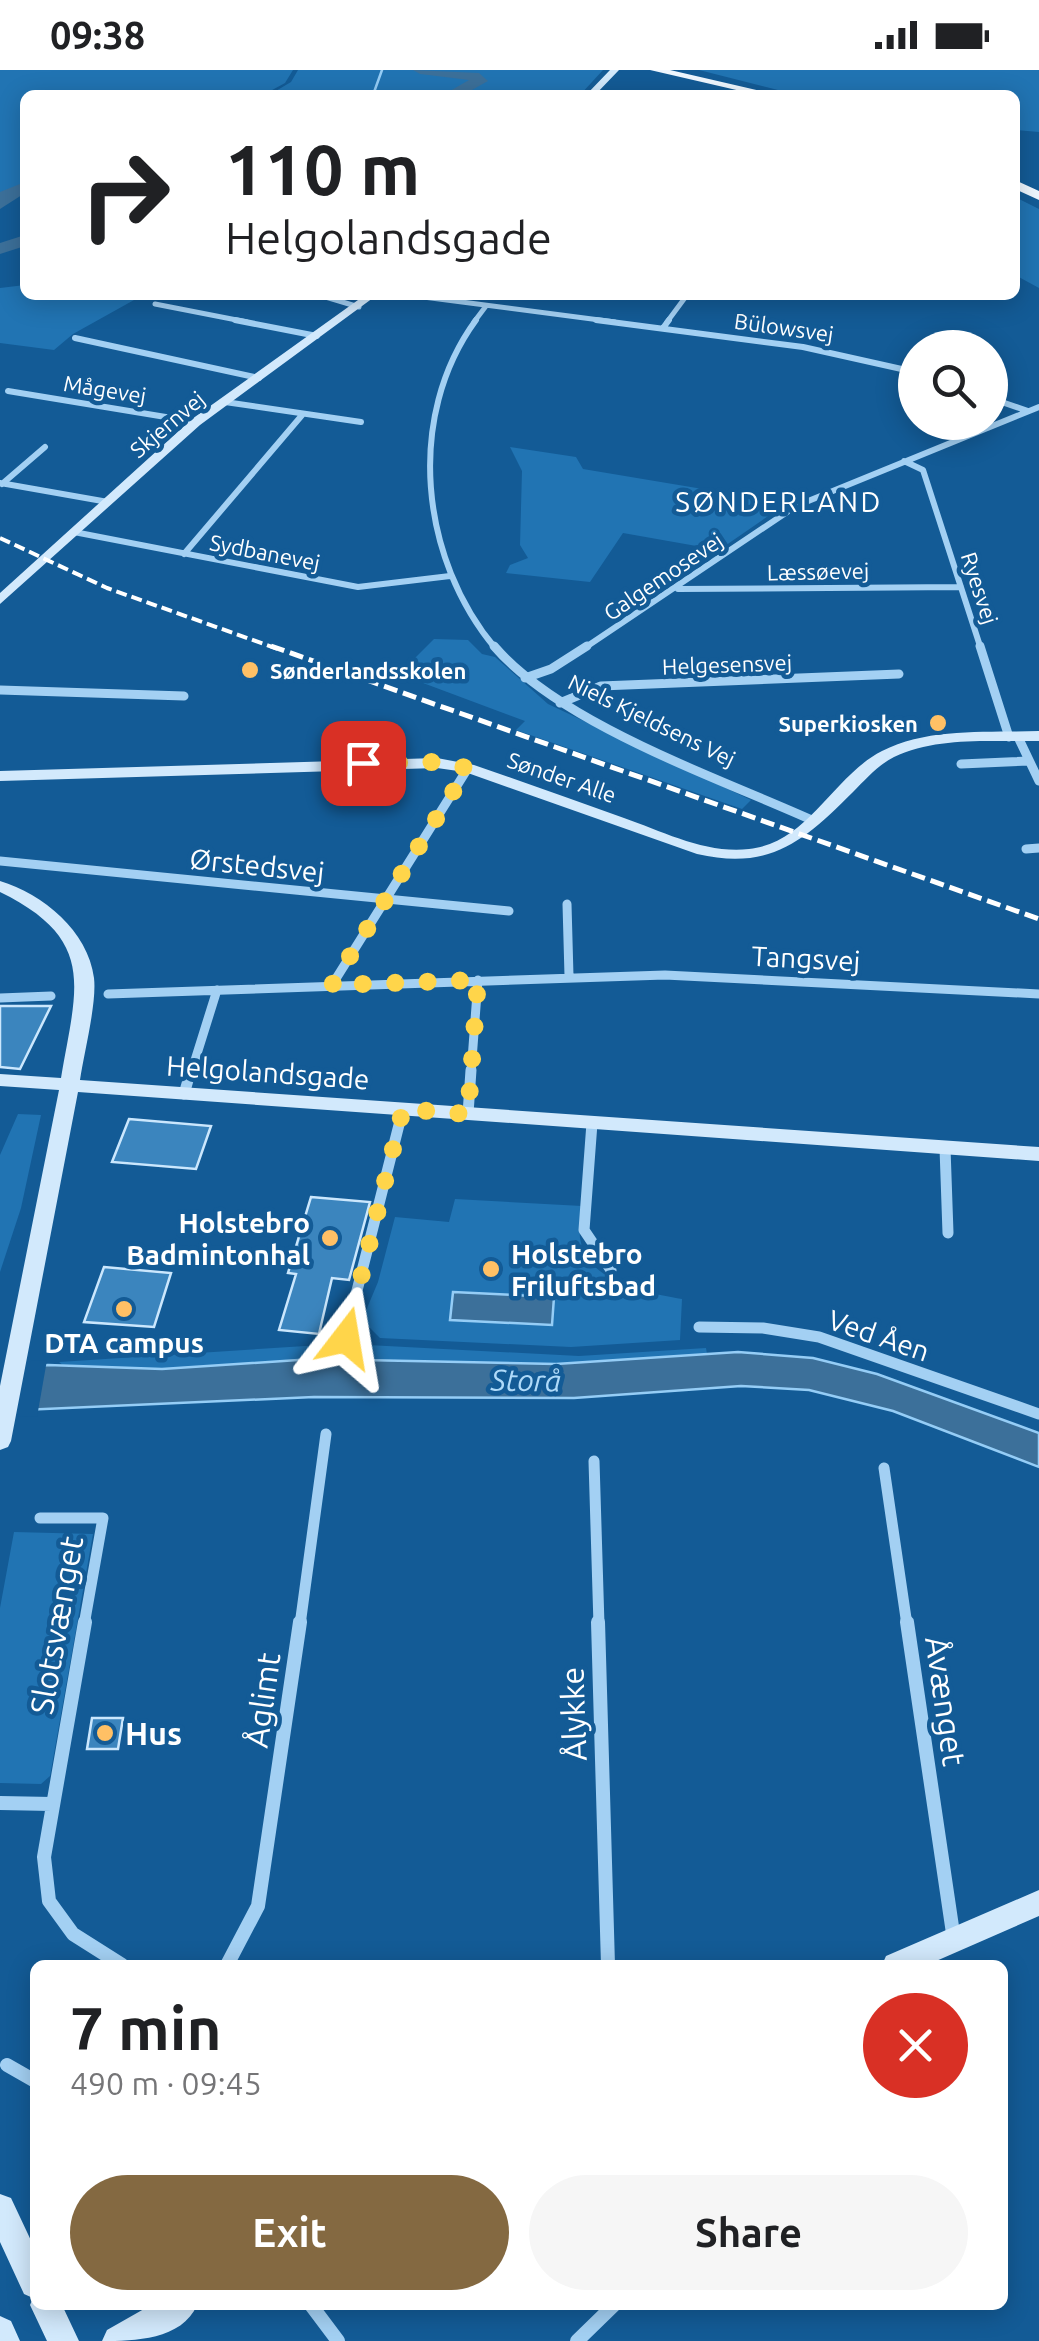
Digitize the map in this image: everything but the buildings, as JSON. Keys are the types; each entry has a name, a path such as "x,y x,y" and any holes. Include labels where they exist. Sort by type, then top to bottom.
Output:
{"main road":[{"path":"655,70 750,90"},
{"path":"668,70 694,74"},
{"path":"677,70 755,90"}],"street":[{"path":"595,90 615,70"},
{"path":"336,300 359,307"},
{"name":"Skjernvej","path":"0,600 196,422 367,300"},
{"name":"Bülowsvej","path":"443,300 850,355 898,368"},
{"path":"663,328 683,300"},
{"path":"155,304 318,336"},
{"name":"Niels Kjeldsens Vej","path":"486,306 455,348 434,394 429,438 434,520 450,576 478,629 525,678 560,703 814,821"},
{"path":"75,338 259,378"},
{"name":"Mågevej","path":"8,392 196,422"},
{"path":"225,402 361,422"},
{"path":"1008,405 1028,412"},
{"name":"Galgemosevej","path":"525,678 550,669 677,589 796,506 1039,407"},
{"path":"184,554 303,414"},
{"path":"1,483 45,447"},
{"name":"Ryesvej","path":"904,461 923,470 1014,737 1039,782"},
{"path":"1,483 108,502"},
{"name":"Sydbanevej","path":"74,532 358,587 450,576"},
{"name":"Læssøevej","path":"677,589 961,587"},
{"name":"Helgesensvej","path":"560,703 601,686 899,674"},
{"path":"0,690 184,696"},
{"path":"814,821 888,754 927,743 1039,736"},
{"path":"960,764 1029,761"},
{"name":"Sønder Alle","path":"0,776 408,762 468,768 720,855 772,852 814,821"},
{"path":"332,985 468,768"},
{"path":"1026,849 1039,848"},
{"name":"Ørstedsvej","path":"0,861 509,910"},
{"path":"0,886 31,901 58,923 86,968 70,1086 2,1433"},
{"path":"567,904 569,976"},
{"name":"Tangsvej","path":"108,994 569,976 721,976 1039,994"},
{"path":"468,1114 478,980"},
{"path":"184,1094 217,990"},
{"path":"0,998 51,996"},
{"name":"Helgolandsgade","path":"0,1080 1039,1154"},
{"path":"346,1338 403,1109"},
{"path":"592,1122 584,1230 611,1270"},
{"path":"945,1148 948,1233"},
{"name":"Ved Åen","path":"700,1327 762,1328 819,1338 1039,1414"},
{"name":"Åglimt","path":"231,1960 258,1906 269,1850 326,1434"},
{"name":"Ålykke","path":"594,1461 608,1960"},
{"name":"Åvænget","path":"884,1468 954,1942"},
{"name":"Slotsvænget","path":"40,1518 103,1518 44,1856 49,1901 73,1934 114,1960"},
{"path":"0,1804 52,1804"},
{"path":"909,1960 1039,1903"},
{"path":"7,2065 30,2078"},
{"path":"0,2209 30,2272"},
{"path":"48,2310 63,2341"},
{"path":"118,2341 172,2310"},
{"path":"315,2310 338,2341"},
{"path":"577,2341 609,2310"},
{"path":"0,2332 4,2341"}],"shaded area":[{"path":"0,70 293,70 285,83 272,90 20,90 20,188 0,199"},
{"path":"298,70 603,70 585,90 277,90 291,82"},
{"path":"699,70 1039,70 1039,132 1020,130 1020,90 778,90"},
{"path":"1020,200 1039,209 1039,288 1020,278"},
{"path":"20,286 20,300 134,300 73,334 54,350 0,343 0,288"},
{"path":"510,447 576,457 583,469 787,503 719,550 623,533 590,582 506,573 510,565 528,558 520,545 522,471"},
{"path":"434,639 468,640 482,654 495,657 548,704 751,800 742,809 516,730 525,721 399,674"},
{"path":"18,1114 41,1115 21,1208 0,1272 0,1155"},
{"name":"Holstebro Friluftsbad","path":"455,1199 582,1206 580,1238 594,1266 636,1289 682,1299 680,1340 571,1347 380,1338 362,1320 378,1282 395,1217 449,1222"},
{"path":"337,1344 335,1359 162,1369 64,1366 59,1362"},
{"path":"349,1344 579,1356 706,1348 707,1354 556,1364 347,1360"},
{"path":"14,1532 93,1534 50,1776 41,1784 0,1783 0,1608"}],"water":[{"path":"453,1292 554,1297 552,1325 450,1320"},
{"name":"Storå","path":"738,1352 813,1358 877,1374 1039,1433 1039,1467 893,1411 809,1390 741,1386 574,1398 314,1397 0,1411 0,1368 48,1365 162,1369 313,1359 556,1364"}],"pier":[{"path":"47,1360 37,1417 0,1416 0,1363"}],"waterway":[{"path":"375,90 382,70"},
{"path":"420,70 479,77 480,81 461,90"},
{"path":"0,204 20,189"},
{"path":"0,249 20,242"}],"railway":[{"path":"0,538 107,588 278,649"},
{"path":"271,646 1039,919"}],"place":[{"name":"Sønderlandsskolen","path":"250,670"},
{"name":"Superkiosken","path":"938,723"},
{"name":"Holstebro Badmintonhal","path":"330,1238"},
{"name":"Holstebro Friluftsbad","path":"491,1269"},
{"name":"DTA campus","path":"124,1309"},
{"name":"Hus","path":"105,1733"}],"district":[{"name":"SØNDERLAND","path":"779,501"}],"route":[{"path":"346,1338 403,1109 468,1114 478,980 332,985 468,768 436,762 363,763"}]}
